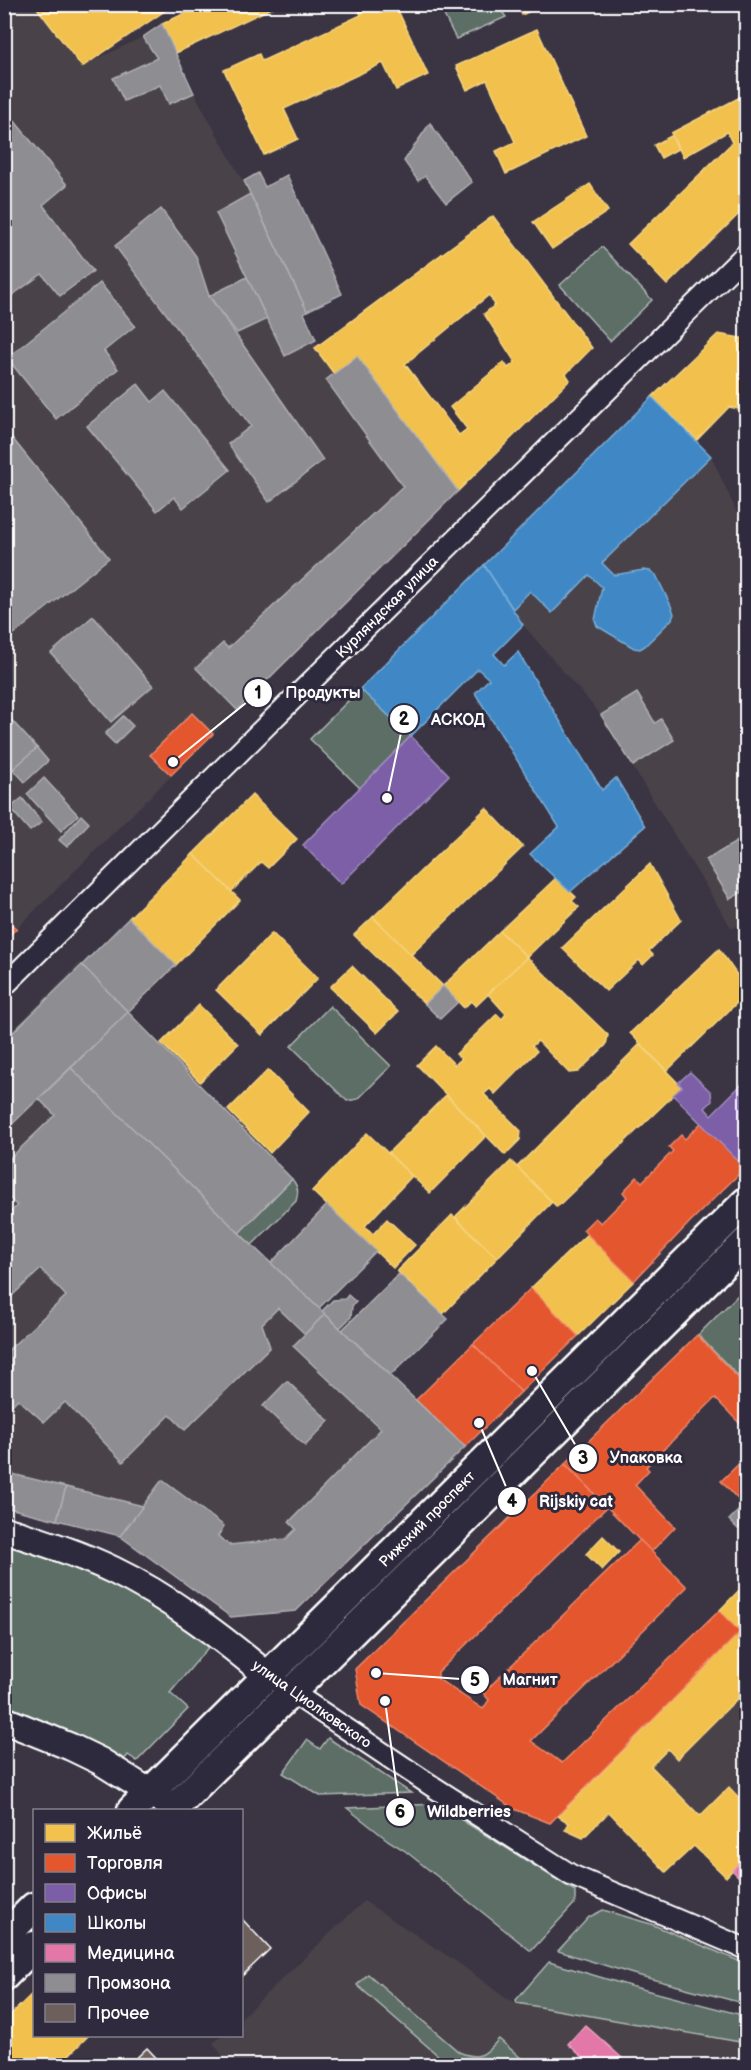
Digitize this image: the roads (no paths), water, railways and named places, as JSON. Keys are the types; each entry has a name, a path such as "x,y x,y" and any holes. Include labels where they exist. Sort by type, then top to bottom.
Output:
{"main road":[{"name":"Рижский проспект","path":"157,1805 268,1676 747,1202"},
{"name":"Рижский проспект","path":"157,1805 291,1692 747,1242"},
{"path":"4,1937 33,1908"},
{"path":"4,1976 33,1947"}],"street":[{"name":"Курляндская улица","path":"4,986 747,254"},
{"name":"улица Циолковского","path":"4,1530 73,1553 112,1569 143,1586 230,1644 291,1692 482,1819 571,1875 747,1949"},
{"path":"4,1720 90,1756 157,1805"}],"place":[{"name":"Продукты","path":"173,762"},
{"name":"АСКОД","path":"387,798"},
{"name":"Упаковка","path":"532,1371"},
{"name":"Rijskiy cat","path":"479,1423"},
{"name":"Магнит","path":"376,1673"},
{"name":"Wildberries","path":"385,1701"}]}
